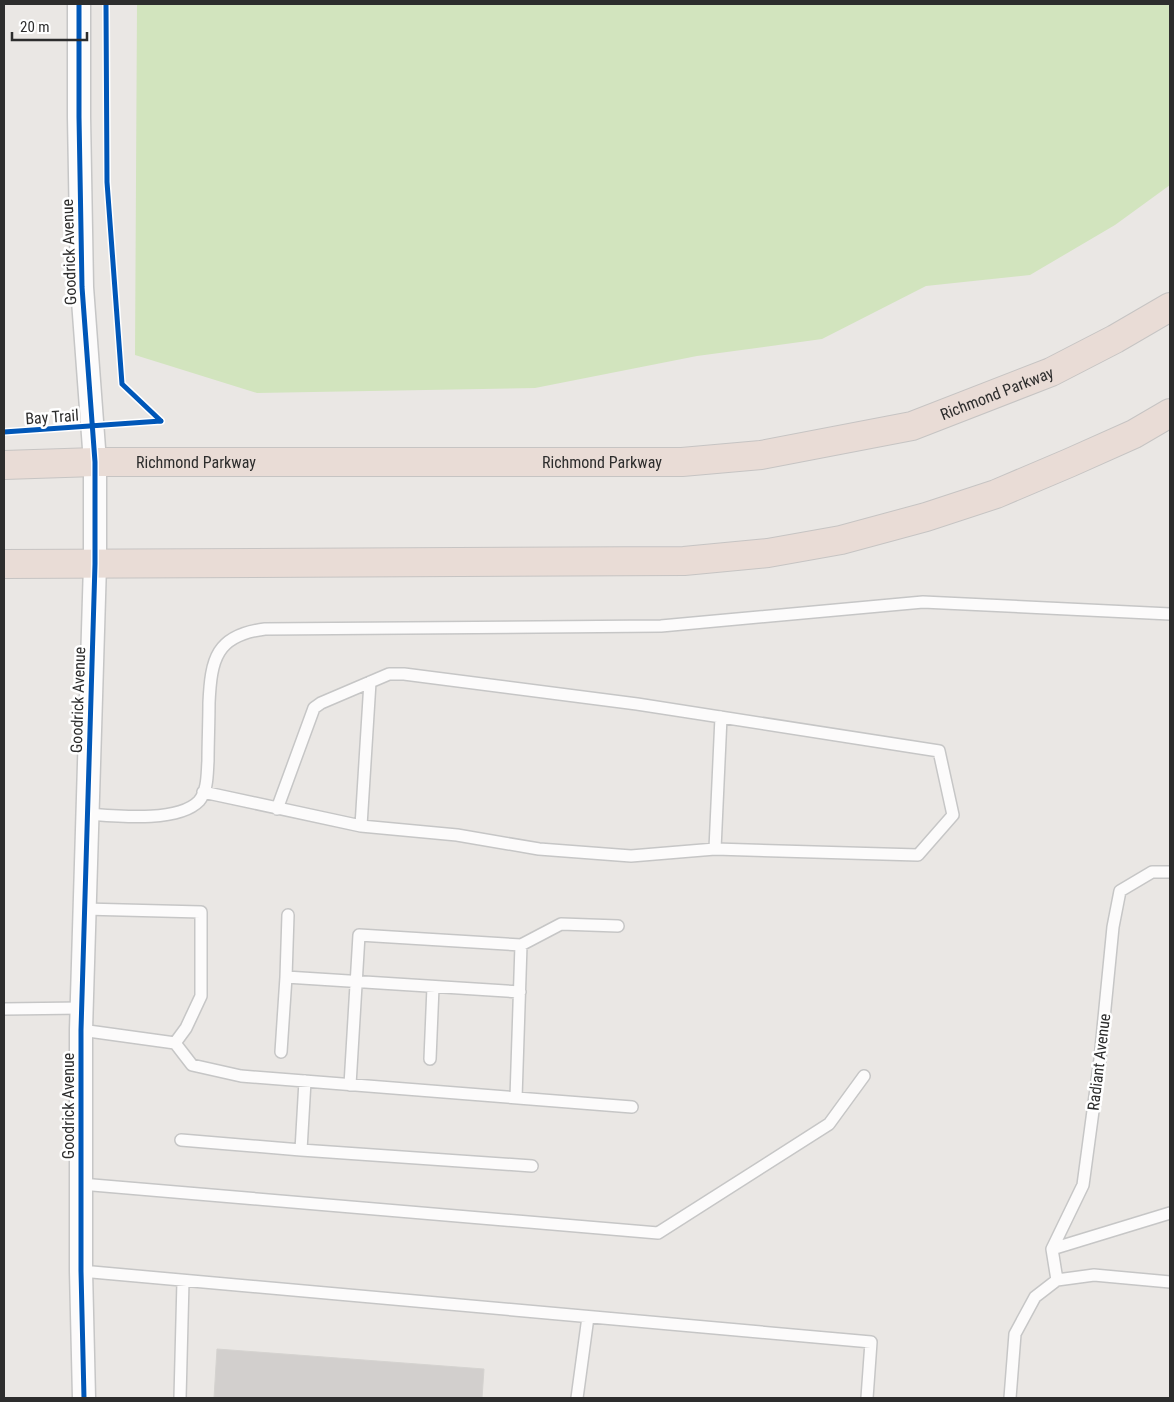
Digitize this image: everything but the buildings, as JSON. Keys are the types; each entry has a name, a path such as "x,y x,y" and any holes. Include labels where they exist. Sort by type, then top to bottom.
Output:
{"highway":[{"name":"Richmond Parkway","path":"4,465 95,462 682,462 761,455 912,426 1052,372 1115,340 1170,307"},
{"path":"4,564 684,561 768,553 841,540 926,517 996,494 1134,434 1170,413"}],"street":[{"name":"Goodrick Avenue","path":"79,4 82,287 95,462 95,564 81,1019 81,1272 84,1398"}],"lane":[{"path":"87,814 153,817 180,812 199,801 207,784 210,680 215,657 228,641 248,631 275,628 661,626 923,602 1170,614"},
{"path":"203,792 277,809 361,826 457,835 539,849 631,856 715,849 918,855 953,815 939,751 721,717 404,674 389,674 321,703 314,708 277,809"},
{"path":"361,826 370,682"},
{"path":"715,849 721,717"},
{"name":"Radiant Avenue","path":"1052,1250 1083,1185 1100,1059 1113,927 1120,891 1152,872 1170,872"},
{"path":"84,909 201,912 201,996 186,1028 175,1043"},
{"path":"281,1052 288,915"},
{"path":"350,1085 359,935 521,945 561,924 618,926"},
{"path":"516,1098 521,945"},
{"path":"286,977 520,992"},
{"path":"430,1059 433,987"},
{"path":"4,1009 81,1019 175,1043 192,1065 241,1076 632,1107"},
{"path":"81,1184 658,1233 830,1124 864,1076"},
{"path":"301,1150 306,1081"},
{"path":"181,1140 532,1166"},
{"path":"1057,1280 1052,1250 1170,1214"},
{"path":"81,1272 871,1342 867,1398"},
{"path":"1010,1398 1015,1334 1035,1297 1057,1280 1094,1275 1170,1282"},
{"path":"180,1398 183,1280"},
{"path":"577,1398 588,1317"}],"green space":[{"path":"137,4 1170,4 1170,185 1115,225 1030,275 926,286 822,339 697,356 535,388 257,393 135,355"}],"cycle path":[{"path":"79,4 82,287 95,462 95,564 81,1030 81,1271 84,1398"},
{"path":"106,4 107,182 122,384 161,421"},
{"name":"Bay Trail","path":"4,432 161,421"}]}
